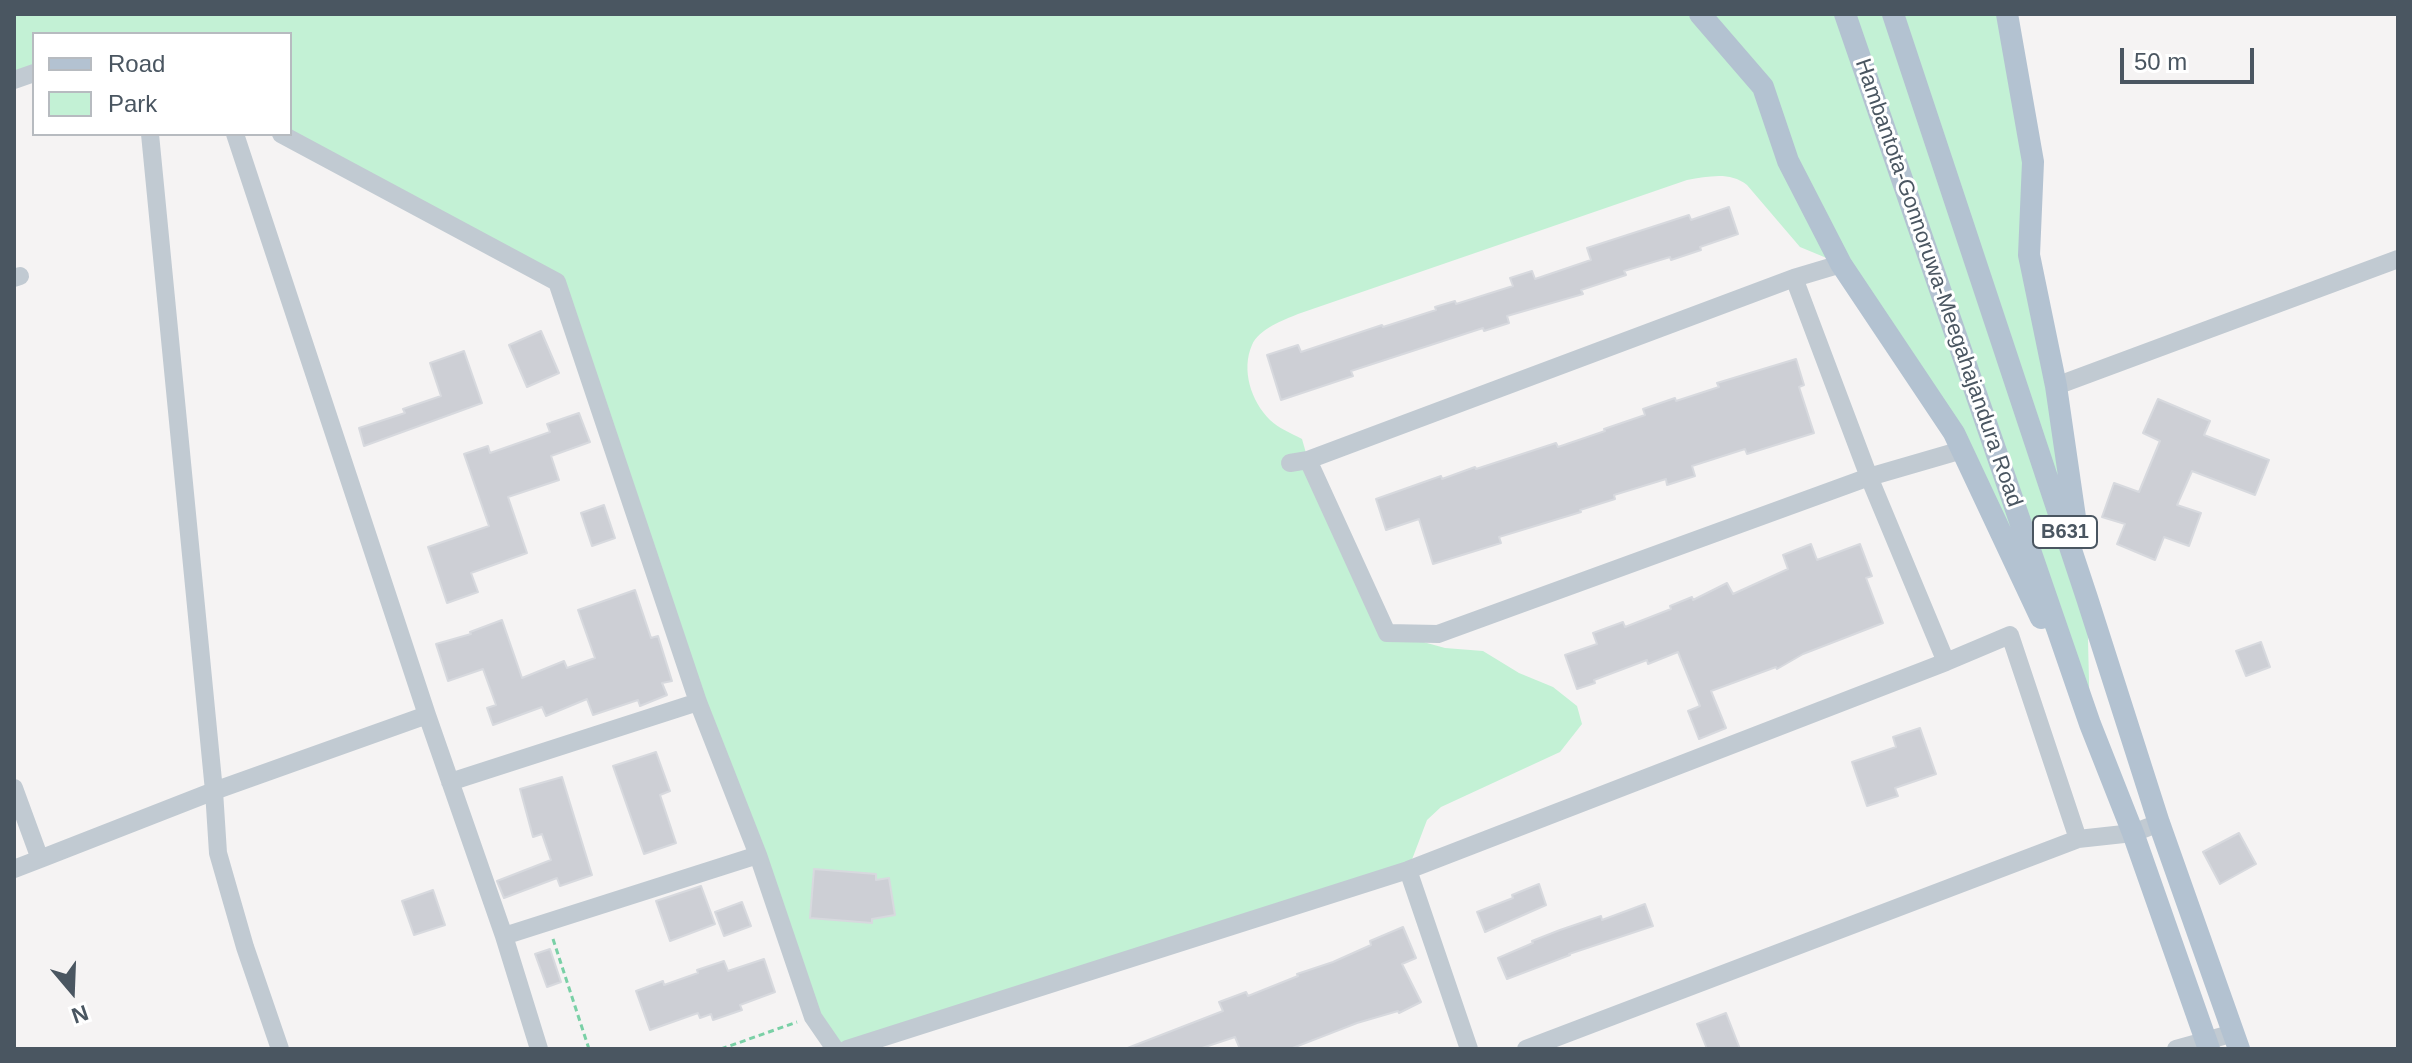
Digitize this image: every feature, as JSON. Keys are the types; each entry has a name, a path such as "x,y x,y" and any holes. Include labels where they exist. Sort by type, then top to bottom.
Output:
{"main road":[{"path":"1700,14 1763,87 1788,161 1841,264 1954,433 2090,724"},
{"name":"Hambantota-Gonnoruwa-Meegahajandura Road","path":"1845,14 2090,724 2133,833 2207,1046"},
{"name":"Hambantota-Gonnoruwa-Meegahajandura Road","path":"1893,14 2159,823 2237,1041"},
{"path":"2007,14 2033,162 2029,255 2056,386 2087,598"}],"street":[{"path":"150,136 218,853 245,947 280,1049"},
{"path":"236,136 427,715 504,936 539,1049"},
{"path":"285,136 557,282 698,702 758,855 813,1017 835,1049"},
{"path":"2056,386 2398,259"},
{"path":"1841,264 1794,278 1299,462 1387,633 1438,634 1869,477 1962,450"},
{"path":"1794,278 1869,477 1946,662"},
{"path":"847,1049 1408,870 2010,635 2078,839"},
{"path":"450,782 698,702"},
{"path":"14,869 214,791 427,715"},
{"path":"14,788 40,859"},
{"path":"1526,1049 2078,839 2133,833 2159,823"},
{"path":"504,936 758,855"},
{"path":"1408,870 1469,1049"},
{"path":"2176,1049 2237,1041"}],"path":[{"path":"548,924 589,1049"},
{"path":"721,1049 813,1017"}],"green space":[{"path":"14,14 2007,14 2033,162 2029,255 2087,598 2090,724 1954,433 1841,264 1800,247 1747,185 1740,181 1718,176 1687,180 1298,314 1260,334 1249,355 1248,375 1253,395 1273,423 1302,439 1308,460 1387,632 1445,648 1483,651 1519,673 1553,687 1577,706 1582,724 1560,752 1441,807 1427,820 1408,870 847,1049 813,1017 557,282 292,135 292,32 32,32 32,74 14,80"}],"building":[{"path":"1729,207 1738,234 1700,247 1701,250 1624,271 1626,275 1581,290 1583,294 1507,316 1509,323 1484,331 1483,328 1351,371 1353,376 1281,400 1267,355 1298,345 1301,352 1436,310 1435,307 1455,301 1456,304 1513,286 1510,278 1532,271 1535,279 1591,260 1587,248 1689,215 1691,220"},
{"path":"541,331 559,373 527,387 509,345"},
{"path":"464,351 482,403 364,446 359,428 405,413 403,409 441,396 430,363"},
{"path":"1796,359 1804,385 1799,387 1814,433 1747,454 1745,449 1692,466 1695,476 1667,485 1666,479 1614,495 1615,499 1581,512 1499,537 1501,543 1433,564 1419,519 1386,530 1376,499 1441,476 1442,479 1556,443 1558,447 1645,415 1643,409 1719,387 1717,383"},
{"path":"2158,399 2210,421 2204,435 2269,460 2255,495 2192,471 2177,505 2201,513 2189,546 2164,537 2155,560 2117,544 2125,524 2102,517 2114,483 2139,492 2160,441 2143,433"},
{"path":"579,413 590,442 551,456 559,480 508,497 527,553 471,573 478,592 447,603 428,547 489,526 464,454 488,446 490,453 550,432 547,424"},
{"path":"604,505 615,538 592,546 581,513"},
{"path":"1811,544 1817,560 1860,544 1872,576 1866,578 1883,623 1803,654 1777,669 1711,691 1726,728 1699,739 1688,711 1700,706 1678,652 1648,664 1647,660 1577,689 1565,655 1597,644 1593,633 1623,622 1625,627 1727,583 1733,594 1788,569 1783,555"},
{"path":"635,590 651,638 658,636 672,681 662,683 667,695 640,706 638,700 593,715 587,699 546,716 542,707 493,725 487,708 496,705 483,669 448,681 436,644 471,634 502,620 522,678 564,661 567,668 595,658 578,610"},
{"path":"2261,642 2270,667 2246,676 2236,651"},
{"path":"1920,728 1936,774 1895,788 1898,796 1867,806 1852,762 1896,747 1893,737"},
{"path":"656,752 670,791 660,795 676,843 644,854 613,766"},
{"path":"562,777 592,875 560,886 557,878 504,898 497,881 551,860 542,834 533,837 520,789"},
{"path":"2239,833 2256,864 2220,884 2203,852"},
{"path":"814,869 876,874 876,880 889,878 895,915 872,919 872,923 810,918"},
{"path":"1539,884 1546,905 1485,932 1477,912"},
{"path":"701,886 715,924 670,941 656,901"},
{"path":"433,890 445,925 414,935 402,901"},
{"path":"742,902 751,926 724,936 715,912"},
{"path":"1645,904 1653,926 1507,979 1498,958 1560,930 1601,916 1602,920"},
{"path":"1403,927 1416,958 1402,964 1421,1002 1399,1013 1357,1023 1290,1049 1240,1049 1235,1037 1199,1049 1125,1049 1223,1011 1219,1002 1246,992 1248,996 1333,962"},
{"path":"550,949 561,982 547,987 535,954"},
{"path":"764,959 775,992 740,1005 742,1010 713,1020 711,1014 700,1018 698,1013 650,1030 636,991 663,981 664,985 724,961 728,971"},
{"path":"1726,1013 1740,1049 1707,1049 1697,1024"}]}
